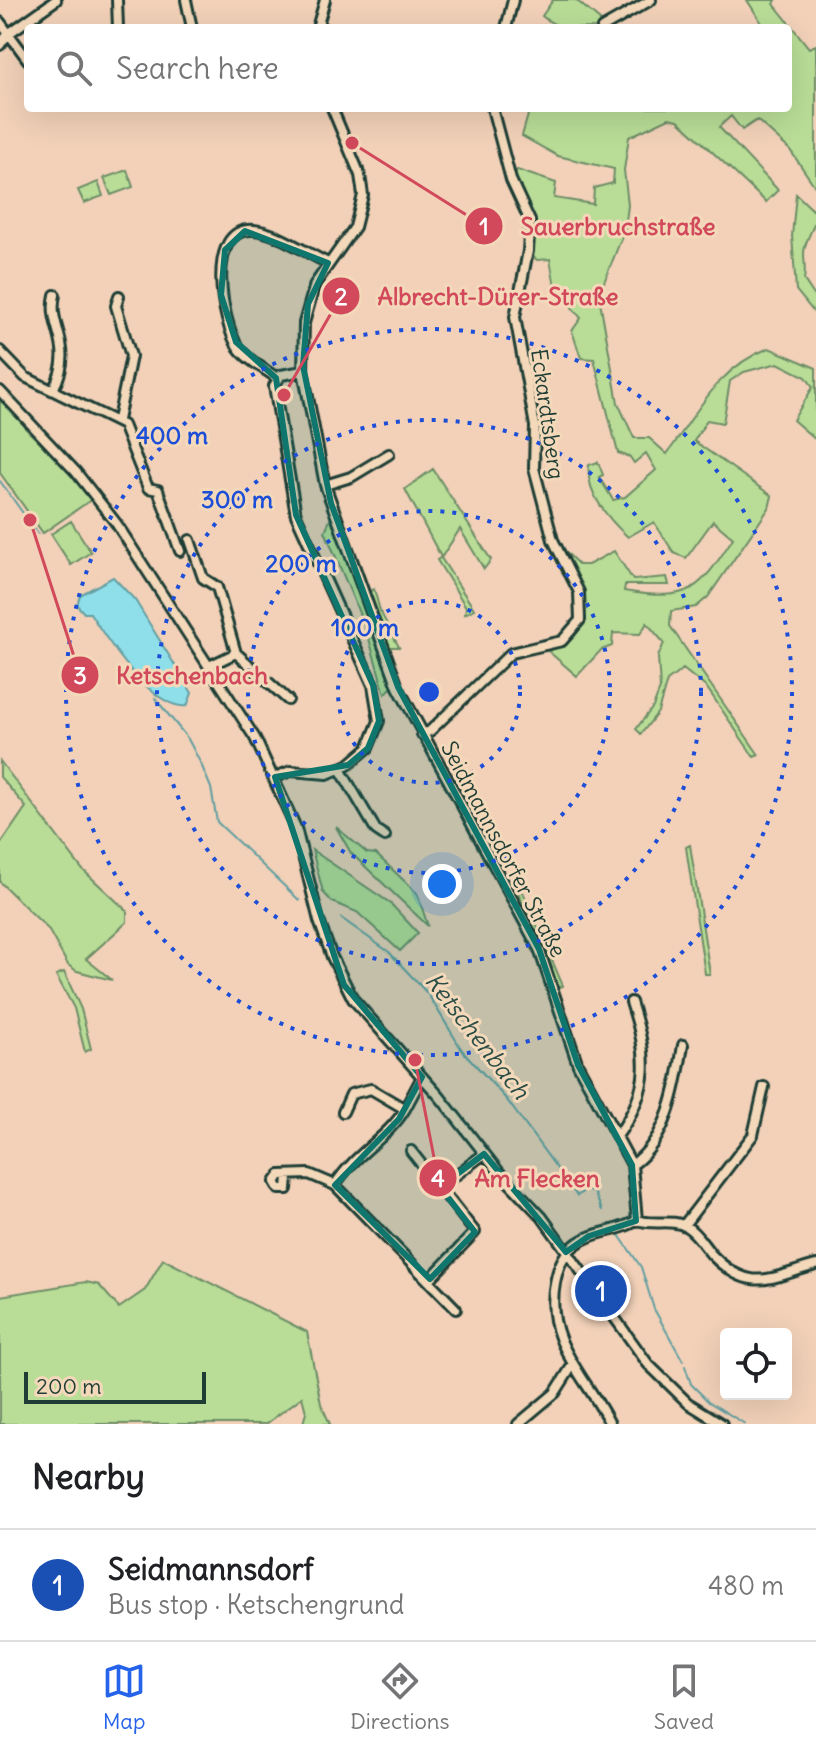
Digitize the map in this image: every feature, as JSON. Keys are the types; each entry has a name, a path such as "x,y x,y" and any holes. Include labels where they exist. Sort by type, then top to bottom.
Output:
{"street":[{"path":"0,45 8,34 56,0"},
{"path":"117,0 118,24"},
{"path":"186,0 191,24"},
{"path":"318,24 325,0"},
{"path":"507,24 513,0"},
{"path":"609,24 651,0"},
{"path":"0,22 24,55"},
{"name":"Seidmannsdorfer Straße","path":"334,112 357,166 363,195 355,227 328,263 308,304 303,337 303,371 325,485 398,687 539,949 578,1065 632,1165 637,1220"},
{"name":"Eckardtsberg","path":"422,734 430,731 511,653 562,641 580,620 579,592 553,540 534,468 535,426 515,317 528,251 530,221 511,180 493,112"},
{"path":"277,378 236,342 221,295 225,250 236,234 253,230 328,263"},
{"path":"53,390 64,353 53,311 55,295"},
{"path":"118,420 131,356 116,306 119,296"},
{"path":"0,351 25,377 118,420 126,429 148,488 158,490 180,551"},
{"path":"277,378 303,371"},
{"path":"275,777 286,772 321,774 340,769 368,748 379,721 373,685 296,515 281,441 274,386 277,378"},
{"path":"0,391 98,500 209,666 275,777 296,828 324,937 353,999 484,1154 536,1210 648,1364 688,1403 722,1424"},
{"path":"325,485 351,477 389,454"},
{"path":"190,540 203,578 217,587 236,653 288,700"},
{"path":"209,666 236,653"},
{"path":"340,769 376,830 385,836"},
{"path":"618,1135 628,1119 646,1064 631,1002"},
{"path":"632,1165 648,1151 660,1128 677,1078 683,1045"},
{"path":"335,1185 361,1151 391,1128 422,1077"},
{"path":"684,1225 753,1135 764,1087"},
{"path":"343,1112 351,1094 371,1089 405,1109"},
{"path":"411,1151 475,1232 430,1279"},
{"path":"440,1187 484,1154"},
{"path":"288,1177 309,1174 335,1185 456,1309"},
{"path":"610,1424 591,1390 572,1366 558,1337 552,1300 566,1252 589,1236 637,1220 650,1224 684,1225 726,1267 745,1278 769,1281 816,1265"},
{"path":"518,1424 555,1393 572,1366"}],"highlighted area":[{"path":"245,231 328,263 308,304 303,366 331,503 398,687 539,949 578,1065 632,1165 636,1221 589,1236 566,1252 484,1154 440,1187 475,1232 430,1279 335,1185 399,1119 422,1077 344,985 275,777 348,765 368,748 379,721 373,685 296,515 276,378 236,342 221,295 225,250"}],"green space":[{"path":"553,0 576,0 601,21 599,24 555,24 542,16"},
{"path":"747,0 776,0 774,4 790,24 762,24"},
{"path":"792,27 809,48 816,45 816,188 790,150 757,120 742,130 731,116 719,127 778,190 766,202 678,120 669,118 629,137 624,170 628,205 625,229 599,295 618,403 634,438 649,438 667,454 722,379 751,357 769,348 816,368 816,440 793,420 813,387 806,377 778,363 744,372 730,381 723,423 707,420 694,441 772,496 769,508 708,597 696,607 671,611 670,626 759,755 754,757 707,688 683,669 667,681 658,712 641,734 636,729 653,707 660,689 658,657 664,643 647,623 640,634 613,633 612,646 601,650 577,676 548,651 567,643 578,632 583,619 580,590 558,544 579,565 588,565 614,551 633,580 667,577 669,585 625,585 624,591 665,595 679,593 701,581 733,538 713,521 686,558 674,553 654,522 628,537 600,505 591,485 589,465 598,462 603,475 599,477 613,500 625,497 656,470 646,453 634,463 630,457 618,453 594,359 581,358 572,331 581,318 555,287 550,259 537,260 529,253 531,212 512,180 517,170 556,183 554,198 593,204 594,188 613,183 614,169 558,156 522,136 529,112 792,112"},
{"path":"127,170 133,187 111,195 104,178"},
{"path":"98,182 103,196 84,203 78,190"},
{"path":"796,194 816,213 805,248 804,280 816,298 816,315 796,290 792,236"},
{"path":"0,398 28,425 25,428 46,449 49,447 92,499 43,533 0,473"},
{"path":"433,469 491,560 484,569 460,529 441,558 474,609 465,614 466,607 437,560 441,557 405,489"},
{"path":"332,515 392,687 385,694 367,632 325,531"},
{"path":"71,521 91,552 71,565 51,534"},
{"path":"374,589 380,611 399,647 390,647 368,592"},
{"path":"0,761 82,869 127,911 127,922 86,959 112,980 77,971 68,965 48,929 0,882 0,845 26,807 0,777"},
{"path":"336,827 367,853 376,854 417,893 428,926 351,853"},
{"path":"690,845 710,974 705,974 686,847"},
{"path":"312,850 390,903 418,933 400,951 357,912 332,902 323,892"},
{"path":"518,892 523,892 563,986 558,988"},
{"path":"64,972 81,1009 91,1049 85,1052 74,1008 56,975"},
{"path":"163,1259 307,1332 321,1404 330,1424 303,1424 306,1412 302,1397 266,1424 0,1424 0,1296 86,1282 99,1285 119,1308 145,1290"}],"water":[{"path":"113,577 135,600 192,693 187,706 159,697 145,685 119,655 90,613 84,613 77,605 80,595"}],"waterway":[{"name":"Ketschenbach","path":"0,481 38,534"},
{"name":"Ketschenbach","path":"155,698 188,739 201,764 211,788 217,822 299,900"},
{"name":"Ketschenbach","path":"341,918 389,952 428,994 462,1050 507,1100 577,1196 585,1190 594,1192 602,1210"},
{"name":"Ketschenbach","path":"619,1235 641,1267 654,1309 683,1361"},
{"name":"Ketschenbach","path":"685,1366 691,1384 709,1402 745,1424"}],"place":[{"name":"Sauerbruchstraße","path":"352,143"},
{"name":"Albrecht-Dürer-Straße","path":"284,395"},
{"name":"Ketschenbach","path":"30,520"},
{"name":"Am Flecken","path":"415,1060"},
{"name":"Seidmannsdorf","path":"601,1291"}]}
